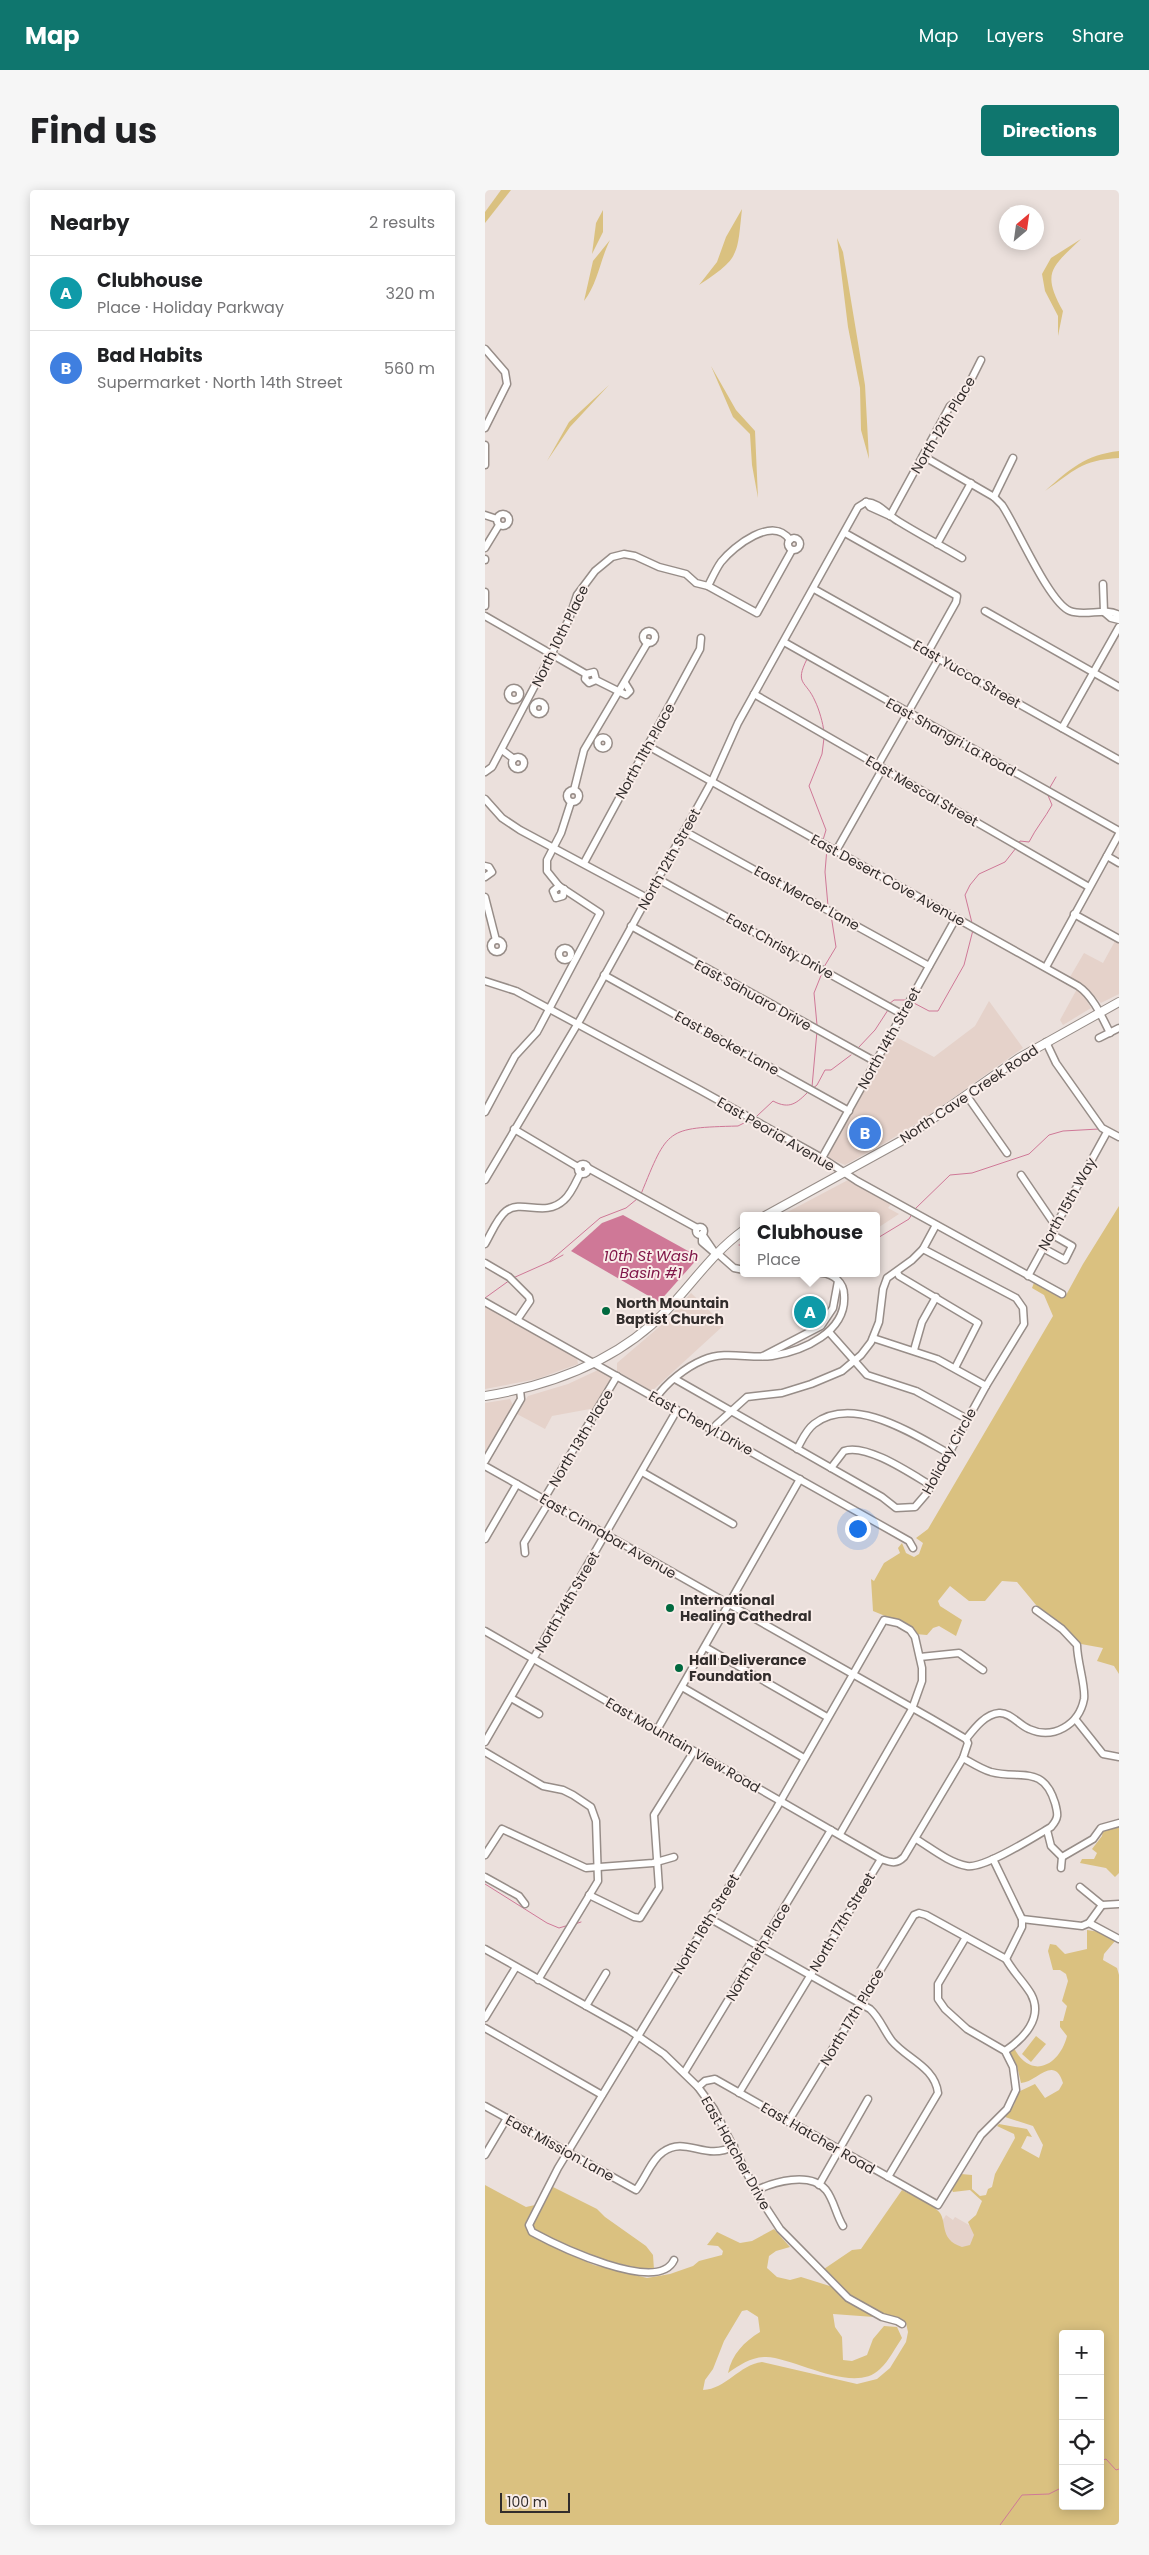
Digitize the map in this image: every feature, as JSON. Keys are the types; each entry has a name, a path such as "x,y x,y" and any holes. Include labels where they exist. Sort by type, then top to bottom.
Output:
{"main road":[{"name":"North Cave Creek Road","path":"772,1212 912,1134 1007,1066 1119,1002"},
{"path":"485,1396 548,1383 595,1364 625,1346 657,1320 717,1254 740,1234"}],"street":[{"path":"485,349 505,372 507,384 485,428"},
{"name":"North 12th Place","path":"889,516 950,406 963,396 981,360"},
{"path":"485,445 485,465"},
{"path":"923,456 995,497 1005,509 1057,602 1069,611 1078,613 1113,612 1119,615"},
{"path":"995,497 1013,458"},
{"path":"937,544 971,483"},
{"name":"North 12th Street","path":"486,1178 577,1025 685,831 712,781 738,723 858,507 866,502 872,502 886,510 889,516"},
{"path":"485,515 498,522 485,548"},
{"path":"889,516 962,558"},
{"path":"774,530 785,535 790,540 796,539 799,542 798,548 792,550 757,613 707,586 721,562 745,542 763,532 774,530"},
{"path":"845,533 957,596 956,602 928,652"},
{"path":"790,540 788,546 792,550"},
{"name":"North 10th Place","path":"485,772 492,767 531,704 569,619 577,595 604,562 618,555 635,556 659,567 686,574 696,583 707,586"},
{"path":"1103,584 1104,612 1111,618 1119,620"},
{"name":"East Yucca Street","path":"814,589 1119,760"},
{"path":"485,592 485,606"},
{"path":"985,610 1119,687"},
{"path":"485,616 586,674 594,672 597,680 619,693"},
{"path":"1062,728 1119,627"},
{"name":"North 11th Place","path":"583,863 700,649 701,638"},
{"path":"485,1113 515,1056 537,1032 573,958 600,913 562,887 547,871 547,860 571,802 567,794 575,790 584,750 595,738 648,642"},
{"name":"East Shangri La Road","path":"783,642 1119,833"},
{"path":"836,851 908,712 939,658"},
{"name":"East Mescal Street","path":"754,694 1089,887"},
{"name":"North 10th Place","path":"519,697 531,704"},
{"name":"East Desert Cove Avenue","path":"648,746 1046,967 1084,990 1110,1033"},
{"path":"502,750 514,758"},
{"path":"485,799 502,818 520,830 647,898"},
{"name":"East Mercer Lane","path":"685,831 929,966"},
{"path":"1046,967 1119,833"},
{"path":"1107,856 1119,863"},
{"path":"485,866 489,867 492,872 490,876 485,878"},
{"name":"East Christy Drive","path":"658,879 902,1014"},
{"path":"485,897 487,914 496,940"},
{"path":"1074,914 1119,939"},
{"name":"North 14th Street","path":"822,1158 956,918"},
{"name":"East Sahuaro Drive","path":"631,926 875,1062"},
{"name":"East Becker Lane","path":"604,975 849,1110"},
{"name":"East Peoria Avenue","path":"485,981 510,988 708,1094 822,1158 843,1174 1063,1294"},
{"path":"1099,1038 1119,1028"},
{"path":"1046,1042 1056,1063 1102,1128 1119,1137"},
{"path":"967,1096 1007,1153"},
{"path":"514,1130 579,1170 587,1173 588,1168 697,1228 703,1228 701,1234 702,1242 735,1268 740,1269"},
{"name":"North 15th Way","path":"1028,1276 1107,1132"},
{"path":"485,1244 502,1215 508,1210 516,1207 537,1210 552,1208 565,1200 579,1170"},
{"path":"1021,1175 1055,1226"},
{"path":"716,1425 747,1396 776,1394 799,1389 833,1376 854,1362 873,1338 879,1322 885,1282 923,1249 936,1225"},
{"path":"1043,1248 1065,1260 1072,1246 1051,1234"},
{"name":"Holiday Circle","path":"675,1379 831,1468 895,1508 915,1507 922,1500 986,1386 1021,1330 1025,1318 1023,1308 1010,1295 923,1249"},
{"path":"485,1263 509,1277 529,1297 530,1301 517,1320"},
{"path":"897,1272 899,1276 978,1323 955,1368"},
{"path":"656,1398 675,1379 703,1360 720,1355 762,1356 781,1354 814,1342 829,1332 843,1309 845,1293 838,1281 833,1277"},
{"path":"762,1356 821,1326 833,1308 838,1281"},
{"path":"914,1350 922,1322 936,1297"},
{"name":"East Cheryl Drive","path":"485,1302 909,1541 913,1548"},
{"path":"829,1332 854,1362 867,1374 916,1391 967,1420"},
{"path":"873,1338 914,1350 955,1368 986,1386"},
{"name":"North 13th Place","path":"525,1553 524,1543 617,1376"},
{"path":"485,1461 521,1399 520,1390"},
{"name":"North 14th Street","path":"485,1742 677,1410"},
{"path":"797,1449 809,1428 820,1420 836,1414 853,1413 897,1425 948,1453"},
{"path":"831,1468 844,1451 855,1450 890,1461 930,1484"},
{"name":"East Cinnabar Avenue","path":"485,1466 912,1709 967,1743"},
{"path":"642,1472 733,1524"},
{"path":"657,1730 800,1479"},
{"path":"485,1538 517,1484"},
{"path":"967,1743 981,1723 999,1713 1009,1715 1031,1730 1045,1732 1063,1729 1076,1720 1084,1693 1077,1661 1077,1645 1062,1629 1036,1610"},
{"name":"North 16th Street","path":"674,2260 671,2267 662,2271 652,2274 640,2272 574,2253 530,2229 529,2225 567,2152 780,1801 884,1620 898,1623 910,1630 915,1637 920,1657"},
{"name":"East Mountain View Road","path":"485,1631 881,1859"},
{"path":"705,1647 827,1718"},
{"path":"840,1834 912,1709 922,1681 920,1657 959,1653 983,1670"},
{"path":"682,1687 804,1758"},
{"path":"511,1698 539,1714"},
{"path":"1076,1720 1103,1754 1119,1758"},
{"name":"North 17th Street","path":"739,2093 881,1859 893,1863 900,1862 916,1839 963,1758 967,1743"},
{"path":"589,1895 640,1918 659,1888 654,1815 694,1751"},
{"path":"485,1752 543,1786 563,1790 573,1795 587,1803 594,1811 599,1868 598,1880 538,1980"},
{"path":"916,1839 964,1865 974,1866 993,1859 1047,1830 1056,1821 1058,1815 1050,1789 1040,1778 1029,1775 991,1772 963,1758"},
{"path":"1062,1857 1070,1854 1087,1841 1093,1832 1119,1823"},
{"path":"485,1855 502,1829 530,1840 575,1864 599,1868 657,1862 674,1857"},
{"name":"North 16th Place","path":"684,2073 831,1830"},
{"path":"1047,1830 1051,1846 1062,1857"},
{"path":"1061,1868 1062,1857"},
{"path":"993,1859 1022,1919 1022,1927 1006,1960"},
{"path":"485,1877 519,1896 525,1904"},
{"path":"1080,1887 1101,1905 1119,1904"},
{"path":"1022,1919 1083,1926 1089,1923 1101,1905"},
{"name":"North 17th Place","path":"788,2122 912,1917 917,1913 926,1915 966,1937"},
{"path":"709,1918 860,2003 875,2014 898,2047 927,2071 938,2091 888,2177"},
{"path":"1089,1923 1119,1939"},
{"path":"966,1937 1006,1960 1030,1992 1035,2014 1023,2036 1005,2051 967,2029 945,2009 938,1999 938,1984 966,1937"},
{"path":"485,1949 638,2036"},
{"path":"485,2018 516,1967"},
{"path":"586,2006 606,1973"},
{"path":"485,2028 602,2095"},
{"name":"East Hatcher Drive","path":"638,2036 664,2054 698,2087 714,2109 755,2191 780,2229 848,2298 881,2317 897,2320 902,2324"},
{"name":"East Hatcher Road","path":"698,2087 711,2079 938,2205 981,2135 1007,2109 1014,2097 1015,2076 1005,2051"},
{"path":"819,2186 868,2099"},
{"name":"East Mission Lane","path":"485,2106 636,2190 657,2158 668,2149 688,2146 709,2152 719,2152 733,2146"},
{"path":"485,2155 507,2118"},
{"path":"755,2191 782,2180 805,2181 819,2186 829,2195 843,2226"}],"shaded area":[{"path":"501,190 511,190 485,223 485,212"},
{"path":"742,209 739,237 734,254 722,268 699,285 717,262 726,237"},
{"path":"603,210 603,232 592,254 596,223"},
{"path":"837,238 843,252 865,385 869,459 861,430 860,388 848,327"},
{"path":"1081,239 1057,264 1051,278 1056,298 1063,311 1058,336 1058,316 1045,291 1042,274 1051,258"},
{"path":"610,240 593,287 584,301 593,261"},
{"path":"711,366 736,410 755,431 758,498 752,465 750,434 733,417"},
{"path":"609,385 570,427 547,461 569,422"},
{"path":"1119,451 1119,458 1087,464 1071,472 1045,491 1079,464 1097,456"},
{"path":"1115,941 1119,943 1119,994 1101,1003 1087,988 1070,977 1084,953 1103,963"},
{"path":"1077,989 1083,994 1091,1008 1063,1025 1060,1020"},
{"path":"989,1001 1023,1048 922,1120 885,1143 845,1165 829,1158 828,1154 894,1036 934,1057 975,1026"},
{"path":"848,1180 891,1204 888,1208 899,1214 880,1226 880,1212 788,1212"},
{"path":"1119,1206 1119,1674 1114,1666 1097,1661 1103,1648 1081,1644 1041,1611 1017,1582 1002,1581 985,1601 969,1601 950,1586 938,1601 940,1606 962,1620 956,1636 939,1626 933,1628 927,1635 915,1634 907,1625 873,1611 871,1579 874,1581 884,1563 900,1553 898,1548 902,1543 906,1553 914,1557 919,1554 923,1543 916,1538 928,1529 1053,1316 1044,1295 1032,1288 1035,1280 1065,1297"},
{"path":"691,1293 724,1325 652,1391 617,1371 617,1363 665,1322"},
{"path":"485,1305 577,1358 578,1364 537,1379 485,1389"},
{"path":"598,1370 610,1376 611,1380 593,1411 590,1409 552,1416 545,1429 517,1414 528,1396 568,1384"},
{"path":"510,1399 513,1405 485,1454 485,1403"},
{"path":"1119,1825 1119,1873 1115,1877 1106,1868 1080,1863 1082,1859 1094,1859 1097,1853 1092,1849 1102,1836 1103,1829"},
{"path":"1087,1930 1100,1932 1115,1941 1104,1954 1103,1960 1117,1968 1119,1975 1119,2525 485,2525 485,2185 526,2207 535,2205 525,2224 531,2236 594,2265 647,2278 670,2274 693,2266 699,2261 722,2255 723,2251 718,2246 707,2245 717,2232 740,2243 752,2241 774,2229 790,2247 776,2251 769,2256 767,2268 777,2277 790,2280 801,2277 833,2287 848,2302 871,2313 874,2317 833,2314 835,2327 842,2337 843,2360 852,2361 867,2355 873,2339 884,2326 897,2327 902,2338 883,2366 869,2376 855,2378 840,2377 766,2357 741,2364 728,2373 732,2360 739,2349 760,2332 758,2317 747,2310 742,2311 724,2341 713,2369 705,2380 703,2390 719,2386 746,2368 762,2362 857,2384 877,2379 890,2368 906,2342 908,2332 906,2323 872,2310 856,2300 842,2289 824,2269 852,2250 861,2249 902,2190 937,2210 942,2218 949,2239 962,2247 970,2245 974,2235 968,2222 976,2215 982,2201 970,2190 953,2192 952,2190 961,2174 972,2175 972,2189 980,2196 986,2195 988,2189 992,2187 995,2174 1015,2138 1014,2134 997,2126 999,2124 1027,2129 1032,2137 1027,2136 1021,2148 1039,2158 1043,2145 1033,2126 1005,2117 1014,2105 1018,2092 1035,2084 1045,2098 1059,2090 1063,2083 1055,2071 1050,2070 1027,2082 1021,2083 1017,2066 1010,2052 1014,2048 1028,2064 1036,2066 1052,2061 1058,2055 1067,2036 1060,2027 1060,2021 1063,2021 1067,2006 1062,2001 1068,1981 1066,1974 1060,1970 1053,1970 1048,1951 1050,1944 1056,1945 1065,1954 1087,1949"},
{"path":"1036,2036 1046,2044 1031,2062 1022,2054"},
{"path":"553,2187 597,2209 605,2217 646,2246 653,2255 654,2270 624,2265 590,2255 558,2242 532,2227"},
{"path":"946,2215 953,2220 955,2217 983,2233 970,2255 934,2234"}],"water":[{"name":"10th St Wash Basin #1","path":"623,1215 699,1257 659,1302 571,1251 602,1223"}],"waterway":[{"path":"807,659 801,678 812,694 822,720 824,732"},
{"path":"823,840 826,830 809,786 822,754 824,738"},
{"path":"1049,789 1056,777"},
{"path":"1018,844 1020,841 1029,842 1052,805 1047,793"},
{"path":"827,848 825,872 828,906"},
{"path":"972,923 965,895 970,885 979,874 1005,862 1016,848"},
{"path":"824,967 836,947 831,915"},
{"path":"912,1002 929,1011 938,1011 964,965 973,930"},
{"path":"817,1025 814,993 822,973"},
{"path":"889,1004 894,1000 908,1000"},
{"path":"859,1047 875,1030 888,1010"},
{"path":"812,1087 817,1031"},
{"path":"812,1089 817,1085 825,1070 831,1070 851,1055"},
{"path":"757,1116 773,1101 784,1105 793,1104 809,1091"},
{"path":"641,1194 657,1156 673,1136 696,1128 738,1126 746,1122"},
{"path":"915,1209 950,1175 972,1173 1029,1154 1049,1135 1063,1131 1099,1129"},
{"path":"513,1278 549,1262 600,1218 626,1208 637,1199"},
{"path":"880,1237 909,1219 912,1214"},
{"path":"550,1262 563,1255"},
{"path":"485,1298 510,1280"},
{"path":"485,1884 547,1923 559,1928 569,1925"},
{"path":"575,1924 581,1922"},
{"path":"1104,2460 1106,2459 1116,2470 1119,2469"},
{"path":"1000,2525 1022,2495 1049,2494 1059,2489"}],"place":[{"name":"Bad Habits","path":"865,1133"},
{"name":"North Mountain Baptist Church","path":"606,1311"},
{"name":"Clubhouse","path":"810,1312"},
{"name":"International Healing Cathedral","path":"670,1608"},
{"name":"Hall Deliverance Foundation","path":"679,1668"}]}
